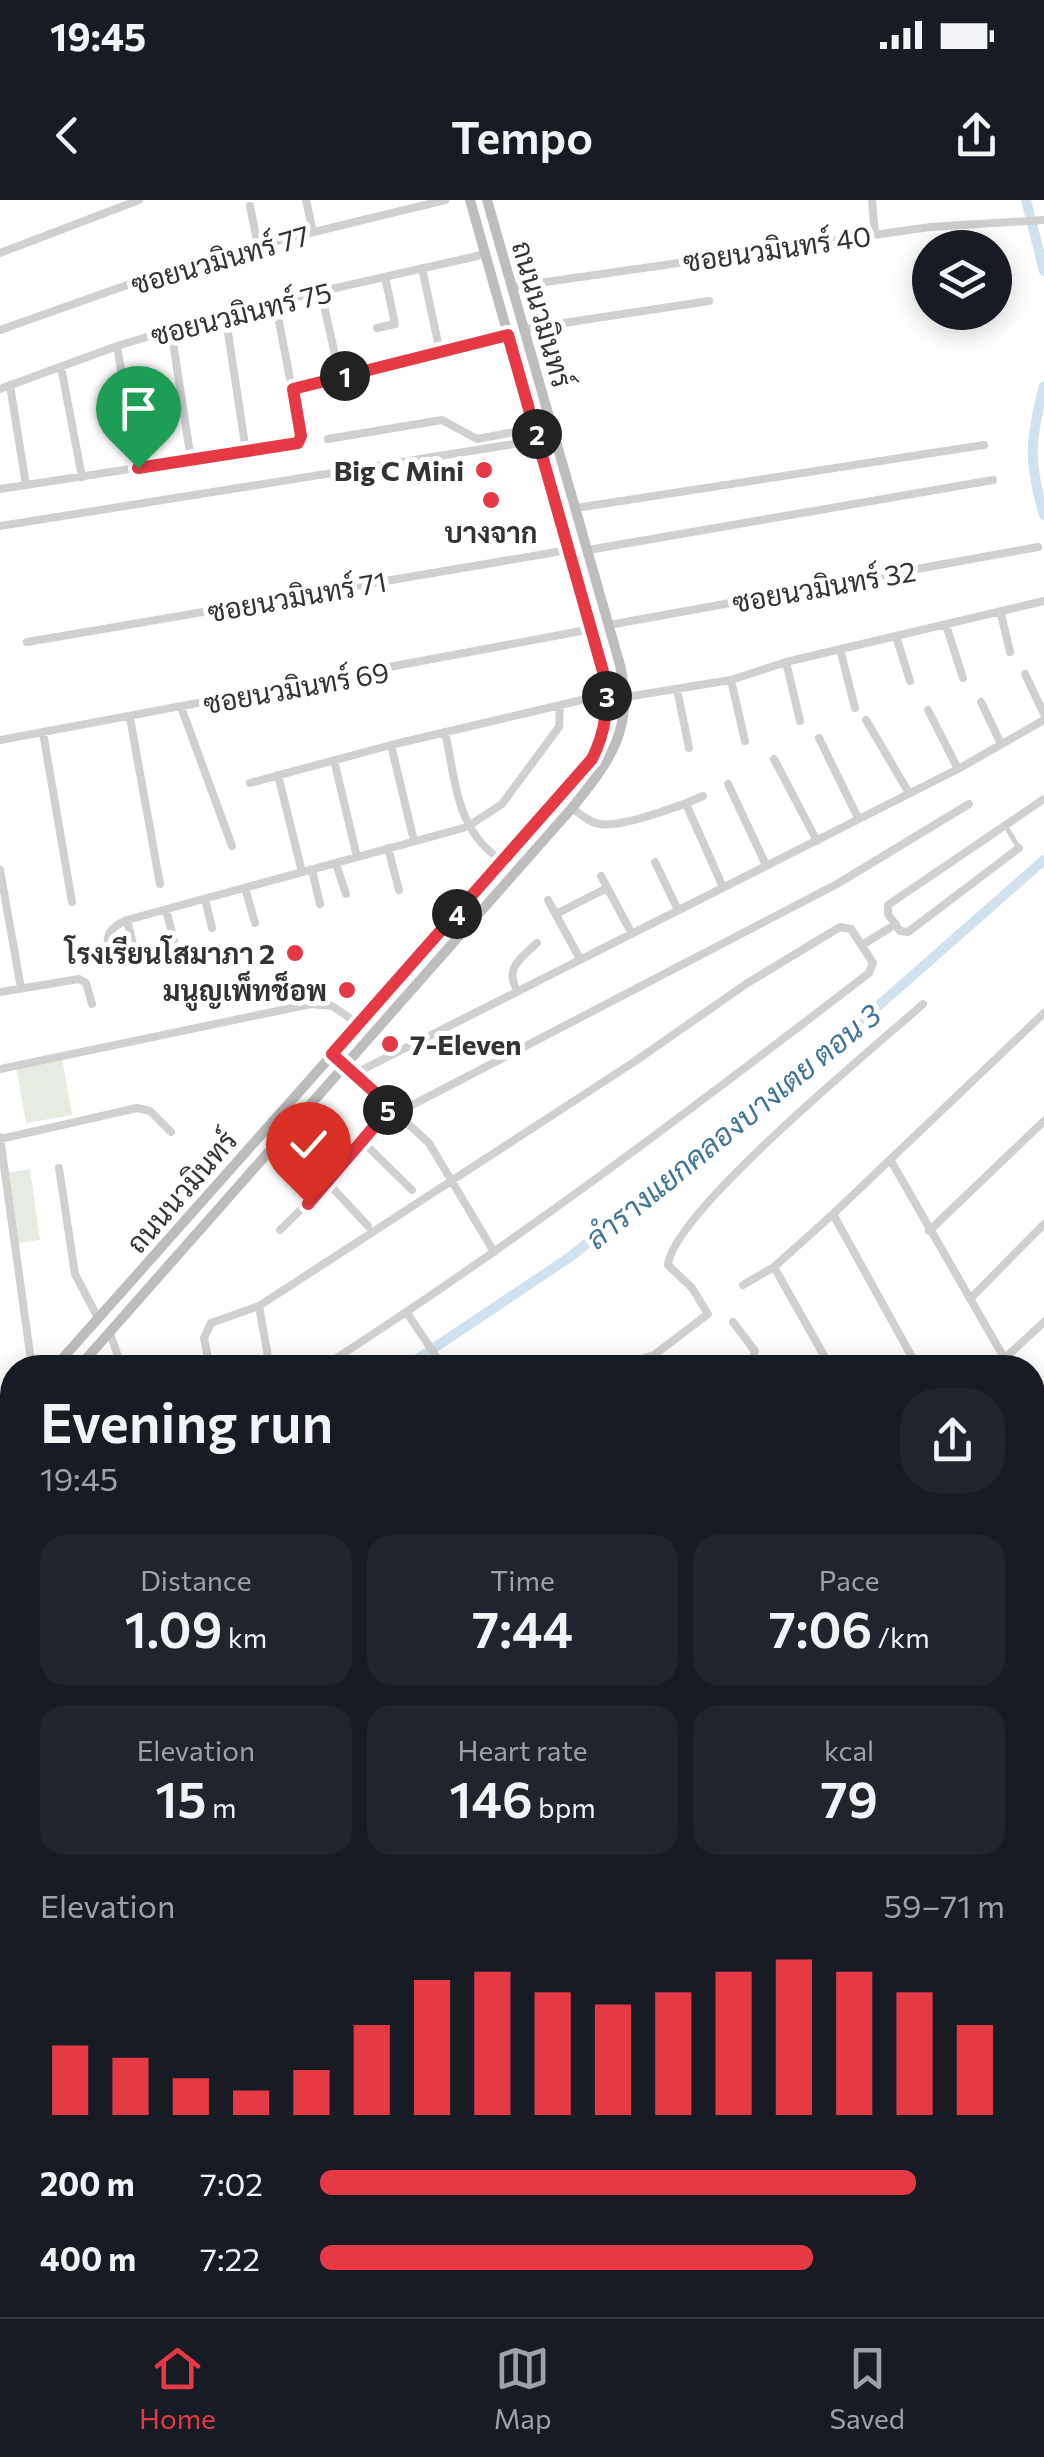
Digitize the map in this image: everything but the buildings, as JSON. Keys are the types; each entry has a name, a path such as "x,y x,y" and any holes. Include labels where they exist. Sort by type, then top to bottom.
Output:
{"main road":[{"name":"ถนนนวมินทร์","path":"65,1355 592,759 604,727 608,694 592,630 470,200"},
{"name":"ถนนนวมินทร์","path":"90,1355 572,808 615,748 626,697 609,625 487,200"},
{"path":"98,1318 110,1333"}],"street":[{"path":"0,253 140,200"},
{"path":"306,200 313,232"},
{"name":"ซอยนวมินทร์ 77","path":"0,330 195,261 445,200"},
{"path":"872,200 875,235"},
{"path":"250,206 258,246"},
{"name":"ซอยนวมินทร์ 40","path":"511,287 930,227 1044,220"},
{"name":"ซอยนวมินทร์ 75","path":"5,387 117,346 225,313 486,254"},
{"path":"422,268 440,352"},
{"path":"377,328 395,324 386,277"},
{"path":"321,292 340,377"},
{"path":"524,329 709,301"},
{"path":"0,489 298,443 301,436 275,302"},
{"path":"225,313 246,452"},
{"path":"172,329 191,460"},
{"path":"293,389 508,335"},
{"path":"117,346 138,468"},
{"path":"61,367 82,477"},
{"path":"5,387 26,485"},
{"path":"328,440 442,420 476,439 537,434"},
{"path":"0,526 537,434"},
{"path":"576,508 984,445"},
{"path":"588,550 994,480"},
{"name":"ซอยนวมินทร์ 32","path":"609,625 1038,547"},
{"name":"ซอยนวมินทร์ 71","path":"26,642 568,550"},
{"path":"626,697 732,680 786,662 1044,601"},
{"path":"1001,614 1010,652"},
{"path":"946,625 963,678"},
{"name":"ซอยนวมินทร์ 69","path":"0,740 592,630"},
{"path":"896,636 910,681"},
{"path":"840,649 855,708"},
{"path":"786,662 800,721"},
{"path":"356,1074 1001,744 1044,717 1025,674"},
{"path":"732,680 745,742"},
{"path":"677,690 689,748"},
{"path":"250,783 608,694"},
{"path":"981,702 1001,744"},
{"path":"109,955 108,932 126,920 467,827 502,804 559,727 560,705"},
{"path":"181,708 232,846"},
{"path":"928,710 958,769"},
{"path":"130,718 160,884"},
{"path":"866,720 909,793"},
{"path":"444,732 467,827 503,862"},
{"path":"43,733 72,902"},
{"path":"819,738 858,818"},
{"path":"391,745 414,841"},
{"path":"774,759 817,840"},
{"path":"334,760 357,857"},
{"path":"278,776 320,904"},
{"path":"728,784 766,864"},
{"path":"572,808 602,825 704,796"},
{"path":"1006,827 1019,848 908,932 900,930 888,914 888,905 1044,800"},
{"path":"686,804 722,888"},
{"path":"280,1230 394,1110 836,884 968,804"},
{"path":"388,848 399,890"},
{"path":"655,862 678,910"},
{"path":"336,864 346,894"},
{"path":"0,870 21,988"},
{"path":"601,876 632,934"},
{"path":"245,888 256,923"},
{"path":"556,914 607,888"},
{"path":"205,899 212,928"},
{"path":"548,900 580,959"},
{"path":"166,910 174,940"},
{"path":"126,920 134,948"},
{"path":"862,945 896,924"},
{"path":"207,1355 206,1330 219,1319 259,1306 450,1178 634,1062 746,984 840,926 852,929 873,962 869,972 706,1098 494,1252 341,1355"},
{"path":"518,990 511,980 513,967 537,943"},
{"path":"0,992 78,980 86,983 92,1004"},
{"path":"0,1068 320,1003 332,1006 358,1024"},
{"path":"654,1355 708,1314 692,1288 668,1265 684,1229 738,1169 923,1004"},
{"path":"743,1285 774,1267 891,1162 1044,1013"},
{"path":"332,1054 428,1144 494,1252"},
{"path":"30,1355 0,1138 137,1108 150,1112 171,1132"},
{"path":"929,1231 1044,1121"},
{"path":"363,1142 412,1190"},
{"path":"891,1162 1003,1355"},
{"path":"59,1168 74,1274 98,1318"},
{"path":"328,1182 368,1226"},
{"path":"833,1214 911,1355"},
{"path":"970,1299 1044,1224"},
{"path":"774,1267 825,1355"},
{"path":"259,1306 268,1355"},
{"path":"406,1313 435,1355"},
{"path":"733,1322 755,1351 753,1355"},
{"path":"1015,1355 1044,1322"},
{"path":"110,1333 118,1355"}],"shaded area":[{"path":"62,1058 72,1115 26,1123 16,1066"},
{"path":"30,1169 40,1240 18,1243 8,1173"}],"waterway":[{"path":"1026,200 1044,271"},
{"path":"1044,386 1033,450 1035,480 1044,515"},
{"name":"ลำรางแยกคลองบางเตย ตอน 3","path":"423,1355 570,1257 836,1043 1044,860"}],"place":[{"name":"Big C Mini","path":"484,470"},
{"name":"บางจาก","path":"491,500"},
{"name":"โรงเรียนโสมาภา 2","path":"295,953"},
{"name":"มนูญเพ็ทช็อพ","path":"347,990"},
{"name":"7-Eleven","path":"390,1044"}],"route":[{"path":"138,468 298,443 301,436 293,389 508,335 604,675 607,710 592,759 332,1054 391,1107 308,1204"}]}
